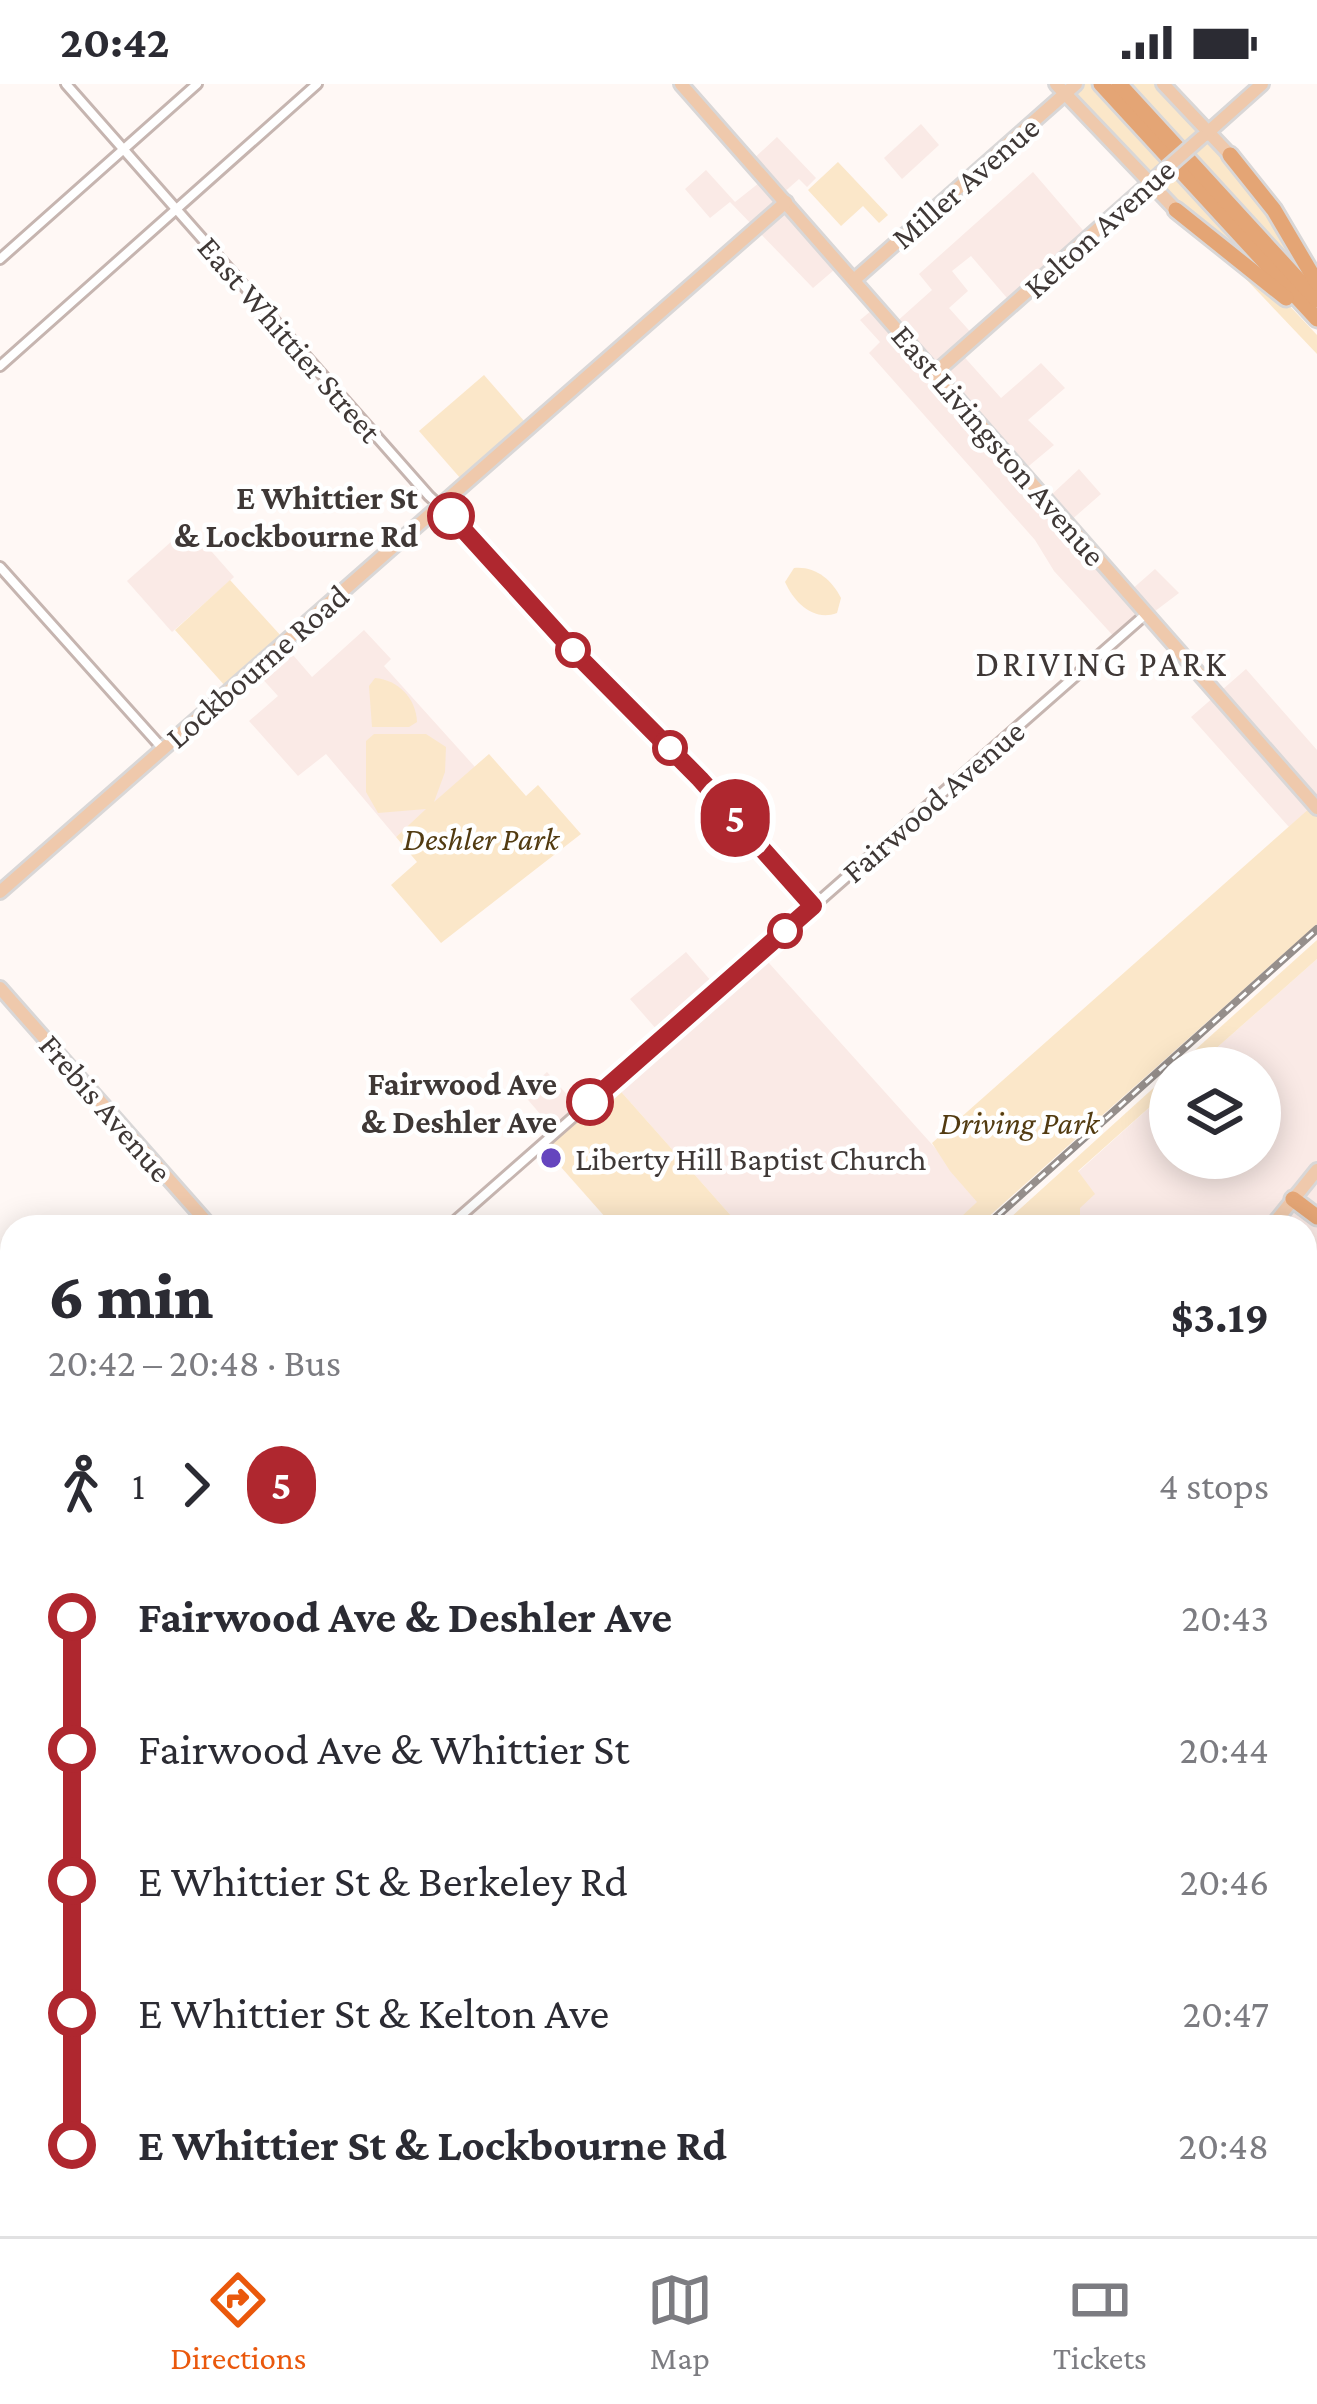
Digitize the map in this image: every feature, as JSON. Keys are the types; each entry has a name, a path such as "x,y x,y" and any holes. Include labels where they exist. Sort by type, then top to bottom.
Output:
{"highway":[{"path":"1101,84 1317,324"},
{"path":"1119,84 1317,301"},
{"path":"1230,155 1274,211 1317,284"},
{"path":"1176,210 1317,324"},
{"path":"1294,1199 1317,1214"}],"main road":[{"name":"East Livingston Avenue","path":"681,84 1317,808"},
{"path":"1163,84 1205,135 1230,155"},
{"name":"Kelton Avenue","path":"935,373 1262,84"},
{"path":"1068,87 1155,179 1176,210"},
{"name":"Miller Avenue","path":"854,280 1068,87"},
{"name":"Lockbourne Road","path":"0,892 785,202"},
{"name":"Frebis Avenue","path":"0,988 201,1215"},
{"path":"1281,1215 1317,1170"}],"street":[{"name":"East Whittier Street","path":"66,84 440,506 700,779 813,906"},
{"path":"0,259 197,84"},
{"path":"0,366 317,84"},
{"path":"0,567 163,749"},
{"name":"Fairwood Avenue","path":"462,1215 1147,613"}],"shaded area":[{"path":"921,124 939,145 902,179 884,158"},
{"path":"777,137 816,178 807,187 799,179 781,195 821,241 829,241 841,264 813,288 730,202 710,218 685,189 706,170 735,202 764,179 750,162"},
{"path":"1033,172 1088,236 1013,305 971,256 952,271 968,291 949,308 975,337 959,351 1001,398 1041,363 1065,388 1028,420 1054,445 1024,470 1048,498 1079,469 1101,494 1069,522 1130,591 1155,569 1179,593 1117,640 869,353 880,342 860,320 877,306 894,324 932,290 919,274"},
{"path":"189,526 234,577 172,632 127,581"},
{"path":"364,630 391,659 384,666 475,767 396,837 326,754 298,776 249,721 278,696 258,674 287,648 312,677"},
{"path":"1246,669 1317,750 1317,814 1311,808 1289,827 1191,717"},
{"path":"686,952 718,989 760,953 981,1199 963,1215 730,1215 616,1086 615,1080 664,1038 630,999"},
{"path":"1317,959 1317,1215 1080,1215 1078,1172 1149,1108 1149,1179 1281,1179 1281,1047 1218,1047"},
{"path":"547,1072 584,1114 559,1136 523,1094"}],"green space":[{"path":"1084,84 1091,84 1267,275 1172,201 1153,173 1074,97"},
{"path":"1129,84 1158,84 1198,127 1197,134 1231,158 1312,284"},
{"path":"838,162 888,215 879,223 863,206 841,226 808,190"},
{"path":"1205,236 1285,301 1317,335 1317,354"},
{"path":"484,375 525,422 461,479 419,431"},
{"path":"794,568 809,569 827,580 841,598 837,613 820,615 799,603 785,582"},
{"path":"230,580 282,637 226,687 175,630"},
{"path":"375,678 404,692 417,722 409,727 372,727 369,686"},
{"name":"Deshler Park","path":"374,734 426,734 446,747 445,772 434,802 489,754 526,796 538,785 581,834 441,943 391,885 417,862 396,837 426,809 378,813 366,792 366,741"},
{"name":"Driving Park","path":"1311,807 1317,814 1317,924 1179,1047 1149,1047 1149,1074 990,1215 963,1215 977,1202 932,1143"},
{"path":"1317,940 1317,959 1218,1047 1198,1047"},
{"path":"616,1086 730,1215 603,1215 545,1149"},
{"path":"1149,1092 1149,1108 1078,1171 1095,1194 1080,1208 1080,1215 1013,1215"}],"railway":[{"path":"998,1215 1317,929"}],"bus line":[{"name":"5","path":"451,516 813,906 590,1102"}],"place":[{"name":"E Whittier St & Lockbourne Rd","path":"451,516"},
{"name":"Fairwood Ave & Deshler Ave","path":"590,1102"},
{"name":"Liberty Hill Baptist Church","path":"551,1158"}],"district":[{"name":"DRIVING PARK","path":"1102,664"}]}
